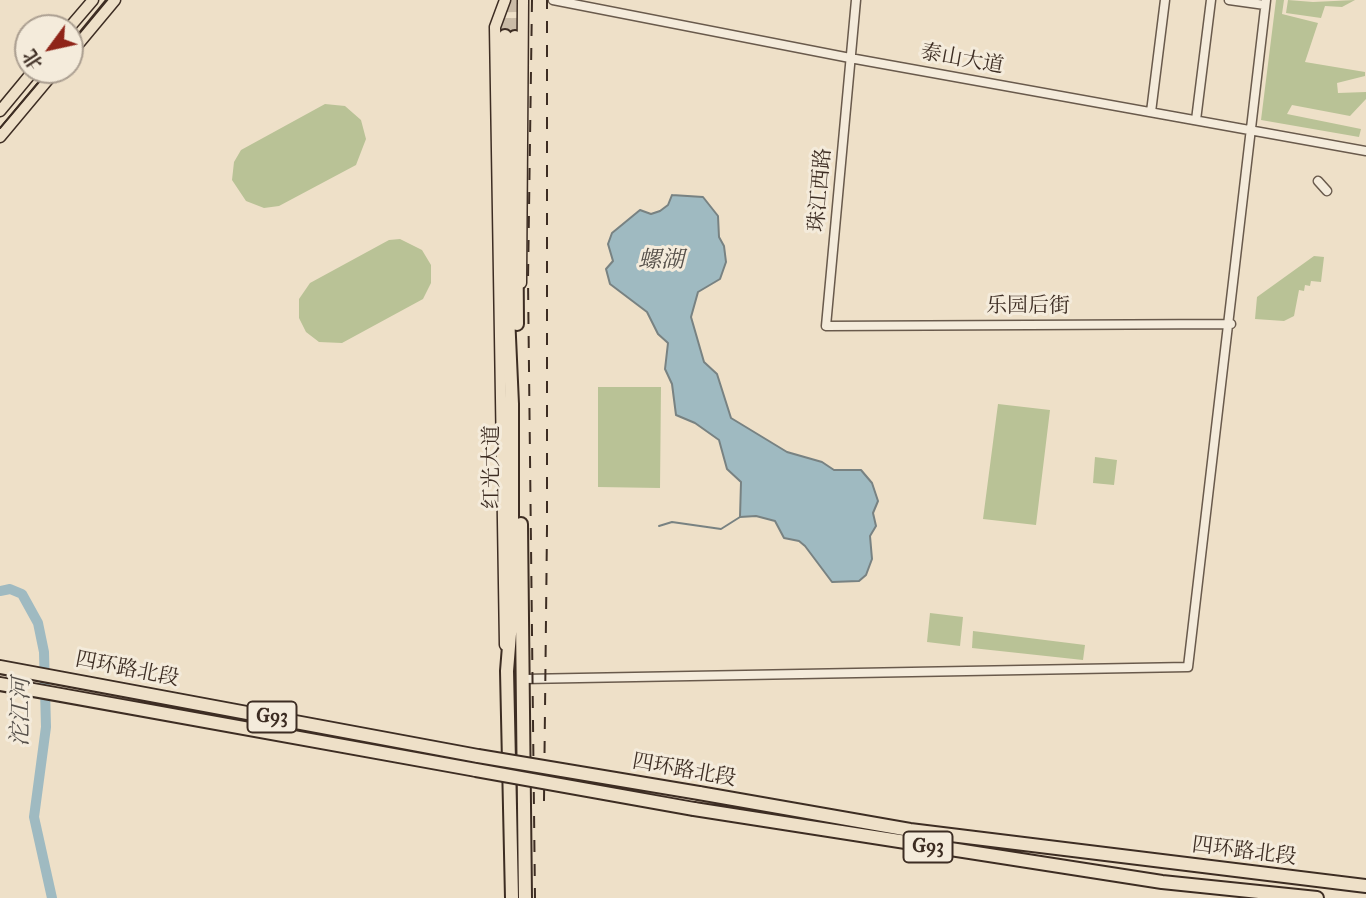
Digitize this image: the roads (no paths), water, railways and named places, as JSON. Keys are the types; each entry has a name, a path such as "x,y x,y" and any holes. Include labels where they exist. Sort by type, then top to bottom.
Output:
{"highway":[{"name":"红光大道","path":"512,898 507,671 512,609 505,248 510,36 524,679 525,898"},
{"path":"498,272 509,348"},
{"name":"四环路北段","path":"0,667 478,756 910,830 1366,886"},
{"name":"四环路北段","path":"0,684 694,809 1162,882 1317,898"}],"main road":[{"path":"81,14 93,0"},
{"path":"84,37 115,0"},
{"path":"505,0 495,27 502,606 507,671"},
{"path":"517,332 523,264 523,0"},
{"path":"0,111 22,84"},
{"path":"0,136 44,84"}],"street":[{"name":"泰山大道","path":"553,0 850,58 1366,151"},
{"name":"珠江西路","path":"826,326 856,0"},
{"path":"1151,112 1165,0"},
{"path":"1196,120 1212,0"},
{"path":"524,679 1188,667 1231,324 1250,129 1266,2 1229,0"},
{"path":"1318,181 1326,191"},
{"name":"乐园后街","path":"826,326 1231,324"}],"water":[{"name":"螺湖","path":"672,195 703,197 718,216 719,237 724,246 726,262 720,279 698,292 691,317 704,362 717,374 731,418 787,452 822,462 834,470 861,470 872,483 878,501 873,513 876,526 870,536 872,559 866,575 859,581 832,582 805,546 799,541 784,538 775,521 756,516 740,517 741,482 727,469 719,440 695,423 676,415 672,384 665,369 668,343 658,334 647,312 610,284 606,269 613,261 608,244 612,233 640,210 651,214 660,211 668,205"}],"waterway":[{"path":"659,526 672,522 721,529 740,517"},
{"name":"沱江河","path":"0,591 10,589 22,594 38,623 44,652 46,727 34,817 52,898"}],"tunnel":[{"path":"505,0 505,36"},
{"path":"514,0 515,37"}],"tram line":[{"path":"84,27 106,0"},
{"path":"0,128 37,84"}],"railway":[{"path":"532,0 528,280 535,898"},
{"path":"544,801 547,0"}]}
